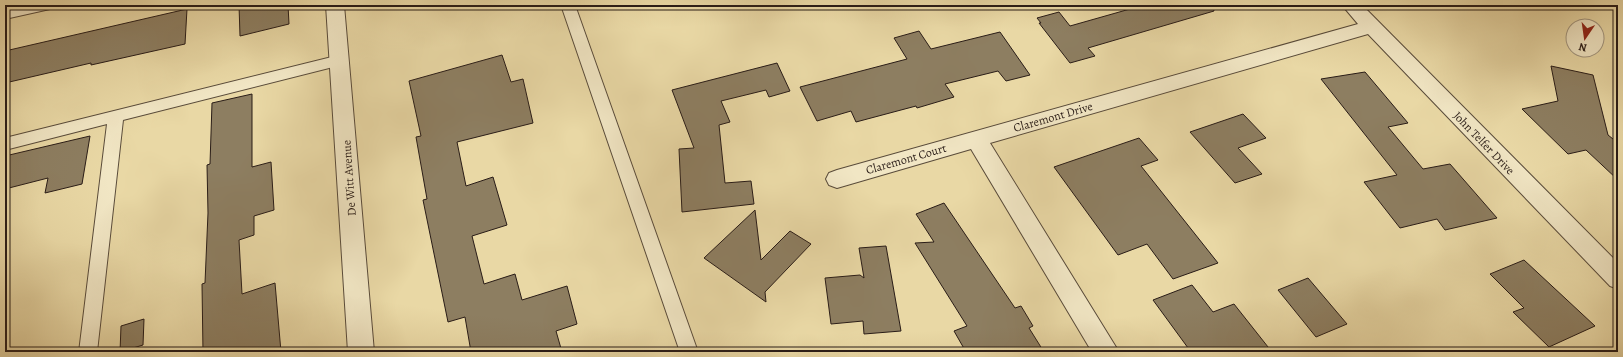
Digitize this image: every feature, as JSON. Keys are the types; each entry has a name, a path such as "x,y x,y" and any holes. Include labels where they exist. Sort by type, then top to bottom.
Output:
{"street":[{"path":"5,14 43,5"},
{"name":"De Witt Avenue","path":"335,5 361,352"},
{"name":"John Telfer Drive","path":"1351,5 1618,279"},
{"name":"Claremont Drive","path":"976,139 1371,27"},
{"path":"976,139 1106,352"},
{"name":"Claremont Court","path":"837,179 976,139"}],"lane":[{"path":"568,5 689,352"},
{"path":"5,144 340,60"},
{"path":"88,352 116,116"}],"building":[{"path":"239,5 288,5 289,24 240,36"},
{"path":"1144,5 1213,5 1214,11 1088,48 1095,56 1070,63 1039,23 1041,23 1037,18 1059,12 1070,26"},
{"path":"187,9 185,44 91,65 91,63 5,83 5,51"},
{"path":"919,31 931,49 1000,32 1030,75 1006,81 998,71 945,84 954,97 917,108 916,106 856,122 851,111 817,121 800,87 907,59 894,38"},
{"path":"502,55 511,82 523,79 533,123 457,142 466,186 493,177 507,225 472,236 484,284 515,274 522,300 567,286 577,324 556,331 562,352 471,352 465,317 448,322 423,200 427,199 416,137 421,136 409,81"},
{"path":"777,63 790,91 769,97 766,90 721,101 730,122 719,125 725,183 751,181 754,204 682,212 679,149 694,148 672,90"},
{"path":"1551,66 1593,75 1608,135 1618,143 1618,180 1586,150 1568,154 1522,109 1558,101"},
{"path":"1365,72 1408,123 1388,127 1423,169 1450,164 1497,218 1445,230 1437,219 1400,228 1364,182 1397,175 1321,79"},
{"path":"252,94 252,167 271,162 274,210 254,216 254,235 239,240 242,294 275,283 281,352 203,352 202,284 205,283 208,213 207,165 210,164 212,103"},
{"path":"1243,114 1266,138 1238,148 1262,174 1235,183 1190,132"},
{"path":"90,136 82,184 45,193 48,178 5,189 5,156"},
{"path":"1139,138 1158,160 1141,166 1218,263 1173,279 1147,244 1118,255 1054,167"},
{"path":"944,203 1015,308 1021,306 1033,326 1029,328 1044,352 966,352 954,331 967,326 915,243 934,242 916,214"},
{"path":"755,210 761,260 790,231 811,244 765,292 766,302 704,258"},
{"path":"886,246 901,331 864,334 863,321 831,324 825,278 860,275 864,278 859,248"},
{"path":"1524,260 1595,326 1549,347 1513,312 1524,308 1490,274"},
{"path":"1308,278 1347,324 1316,337 1278,290"},
{"path":"1192,285 1213,312 1234,304 1272,352 1191,352 1153,300"},
{"path":"144,319 143,345 120,352 121,326"}]}
